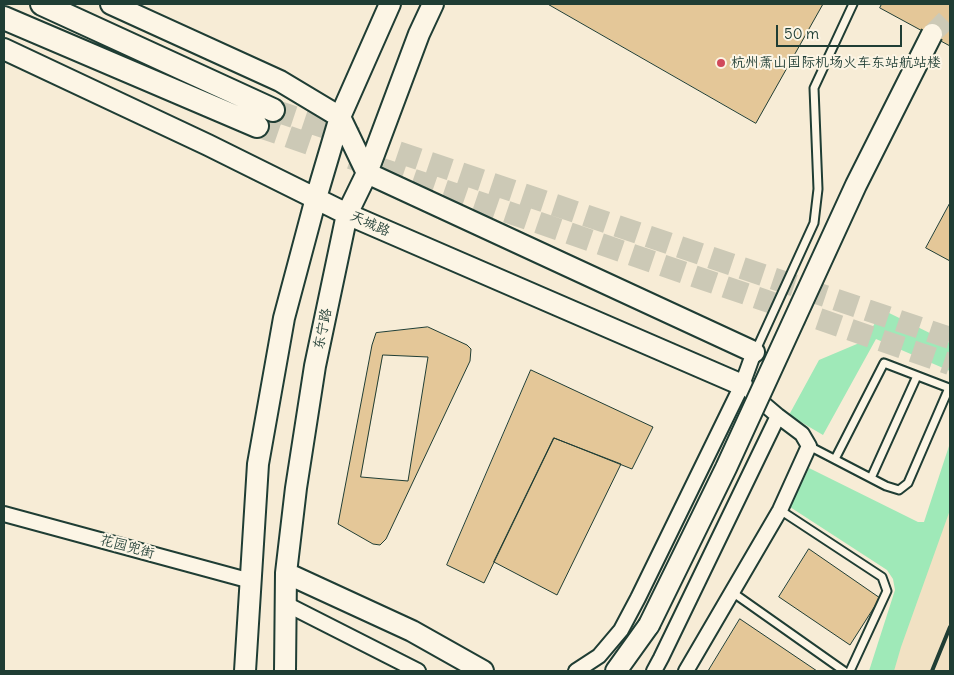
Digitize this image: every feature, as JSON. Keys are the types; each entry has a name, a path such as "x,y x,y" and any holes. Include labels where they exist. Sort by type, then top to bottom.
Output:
{"main road":[{"path":"42,4 274,110"},
{"path":"111,4 280,81 340,117 367,173 754,352"},
{"path":"245,671 258,464 284,318 340,117 390,4"},
{"name":"东宁路","path":"285,671 286,574 296,488 315,366 347,214 367,173 419,34 433,4"},
{"path":"4,18 257,126"},
{"path":"616,671 649,625 726,468 856,185 932,34"},
{"name":"天城路","path":"4,48 208,145 347,214 742,385"},
{"path":"286,574 412,631 483,671"}],"street":[{"path":"576,671 599,656 621,630 742,385 754,352"},
{"path":"686,671 780,510 810,446 802,434 742,385"},
{"path":"654,671 778,416"},
{"name":"花园兜街","path":"4,514 251,581"},
{"path":"286,604 418,671"}],"lane":[{"path":"754,352 814,223 818,189 814,88 853,4"},
{"path":"810,446 886,486 899,490 908,483 949,388 884,363 835,459"},
{"path":"870,478 917,376"},
{"path":"780,510 882,577 887,591 850,671"},
{"path":"732,592 844,671"}],"shaded area":[{"path":"950,477 950,671 870,671"}],"green space":[{"path":"883,310 950,343 950,371 876,339 823,435 789,415 819,360 864,341"},
{"path":"950,443 950,510 894,671 869,671 895,590 893,579 887,570 790,507 809,468 918,522 924,522"}],"building":[{"name":"杭州萧山国际机场火车东站航站楼","path":"548,4 823,4 756,123"},
{"path":"882,4 950,4 950,46 880,8"},
{"path":"950,203 950,261 926,248"},
{"path":"428,327 467,345 471,349 470,361 386,539 380,545 373,544 338,524 372,345 376,333"},
{"path":"383,355 428,357 408,481 361,477"},
{"path":"531,370 653,427 632,469 554,438 484,583 447,565"},
{"path":"554,438 621,464 557,595 494,562"},
{"path":"809,549 880,598 850,645 779,597"},
{"path":"740,619 817,671 709,670"}],"tunnel":[{"path":"932,34 950,16"},
{"path":"273,110 950,338"},
{"path":"257,126 950,364"}],"railway":[{"path":"932,671 950,627"}],"place":[{"name":"杭州萧山国际机场火车东站航站楼","path":"721,63"}]}
